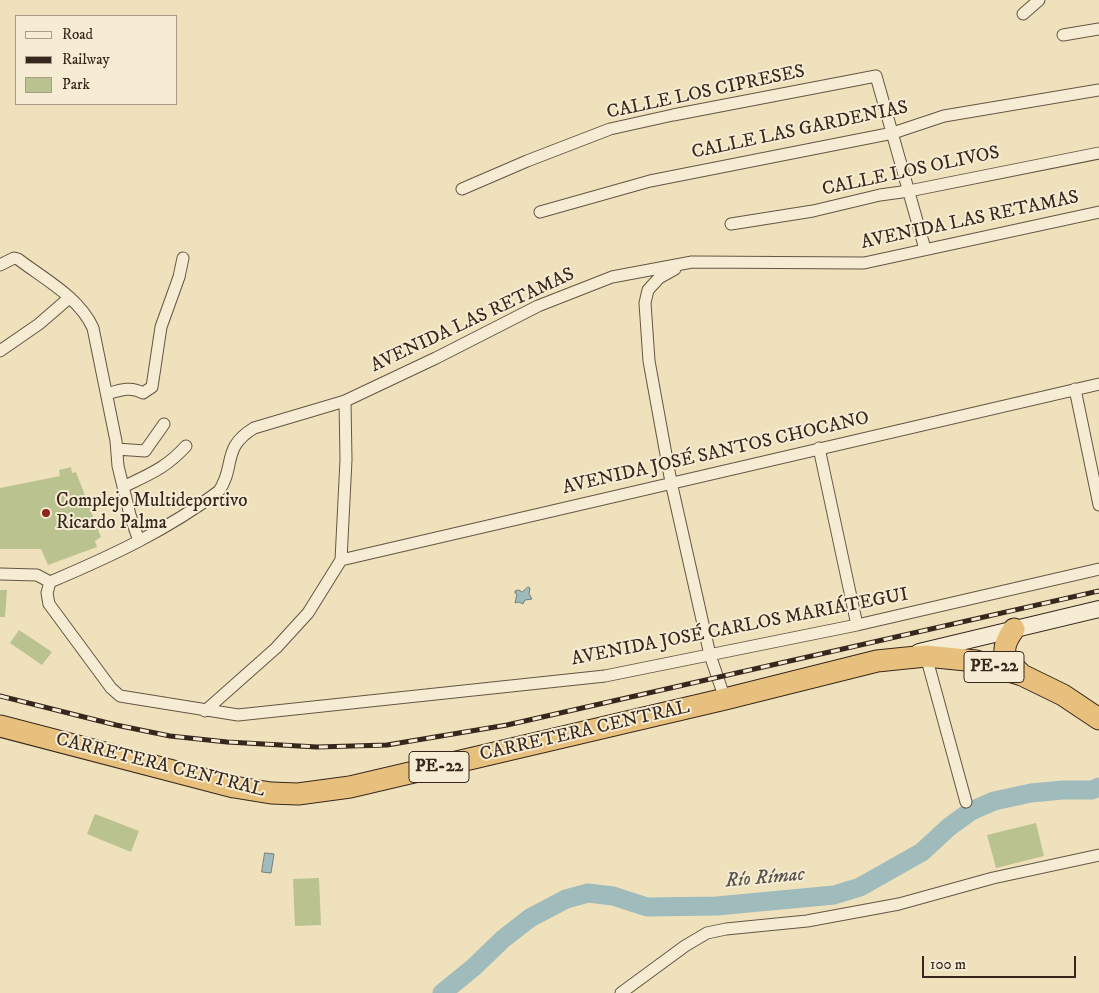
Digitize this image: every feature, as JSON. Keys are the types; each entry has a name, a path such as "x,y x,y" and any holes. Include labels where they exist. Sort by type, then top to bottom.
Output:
{"highway":[{"path":"1014,629 1004,652 1007,661 1022,675"},
{"name":"PE-22","path":"877,661 926,656 976,662 1022,675 1063,695 1099,719"},
{"name":"CARRETERA CENTRAL","path":"0,726 234,787 271,794 298,794 350,788 877,661"}],"street":[{"path":"1023,14 1039,0"},
{"path":"1064,35 1099,29"},
{"name":"CALLE LOS CIPRESES","path":"462,189 610,129 876,76 893,133"},
{"name":"CALLE LAS GARDENIAS","path":"540,212 650,181 893,133 944,116 1099,90"},
{"path":"893,133 925,249"},
{"name":"CALLE LOS OLIVOS","path":"731,224 813,211 880,195 909,191 1099,153"},
{"name":"AVENIDA LAS RETAMAS","path":"49,585 156,532 219,491 224,483 235,445 241,436 254,428 345,401 436,358 538,306 612,277 692,262 855,263 894,258 925,249 1099,212"},
{"path":"0,265 14,258 84,311 93,328 117,449 118,466 130,515 139,541"},
{"path":"107,394 130,389 143,393 152,387 161,327 179,277 183,258"},
{"path":"692,262 659,278 648,290 645,303 649,361 671,482 710,655 725,699"},
{"path":"0,351 39,324 69,298"},
{"name":"AVENIDA JOSÉ SANTOS CHOCANO","path":"341,560 1099,384"},
{"path":"1075,389 1099,505"},
{"path":"205,711 276,648 308,613 341,560 346,460 345,401"},
{"path":"117,449 145,451 164,424"},
{"path":"123,487 162,468 174,460 186,446"},
{"path":"819,448 857,625"},
{"name":"AVENIDA JOSÉ CARLOS MARIÁTEGUI","path":"49,585 49,604 111,688 120,696 238,715 605,676 857,625 1099,569"},
{"path":"0,574 37,575 49,585"},
{"path":"877,661 1099,609"},
{"path":"926,656 966,802"},
{"path":"621,993 685,946 707,933 726,928 807,921 899,904 992,878 1099,855"}],"green space":[{"name":"Complejo Multideportivo Ricardo Palma","path":"71,467 72,473 76,472 101,537 95,541 97,547 48,565 41,549 0,549 0,488 60,476 59,470"},
{"path":"0,590 7,590 5,617 0,617"},
{"path":"19,630 52,652 42,665 10,643"},
{"path":"95,814 139,831 131,852 87,834"},
{"path":"1036,823 1044,856 996,868 987,835"},
{"path":"319,878 321,925 295,926 293,879"}],"water":[{"path":"528,587 530,588 529,594 532,599 525,600 523,604 515,603 517,594 515,591 519,590 522,592"},
{"path":"265,853 274,854 271,873 262,872"}],"waterway":[{"name":"Río Rímac","path":"442,993 474,967 503,939 530,918 566,899 588,893 613,896 647,907 717,906 834,895 860,887 922,852 949,827 971,811 994,801 1031,793 1092,790 1099,787"}],"railway":[{"path":"0,696 116,725 170,736 227,742 317,747 387,745 507,725 1099,591"}],"place":[{"name":"Complejo Multideportivo Ricardo Palma","path":"46,513"}]}
